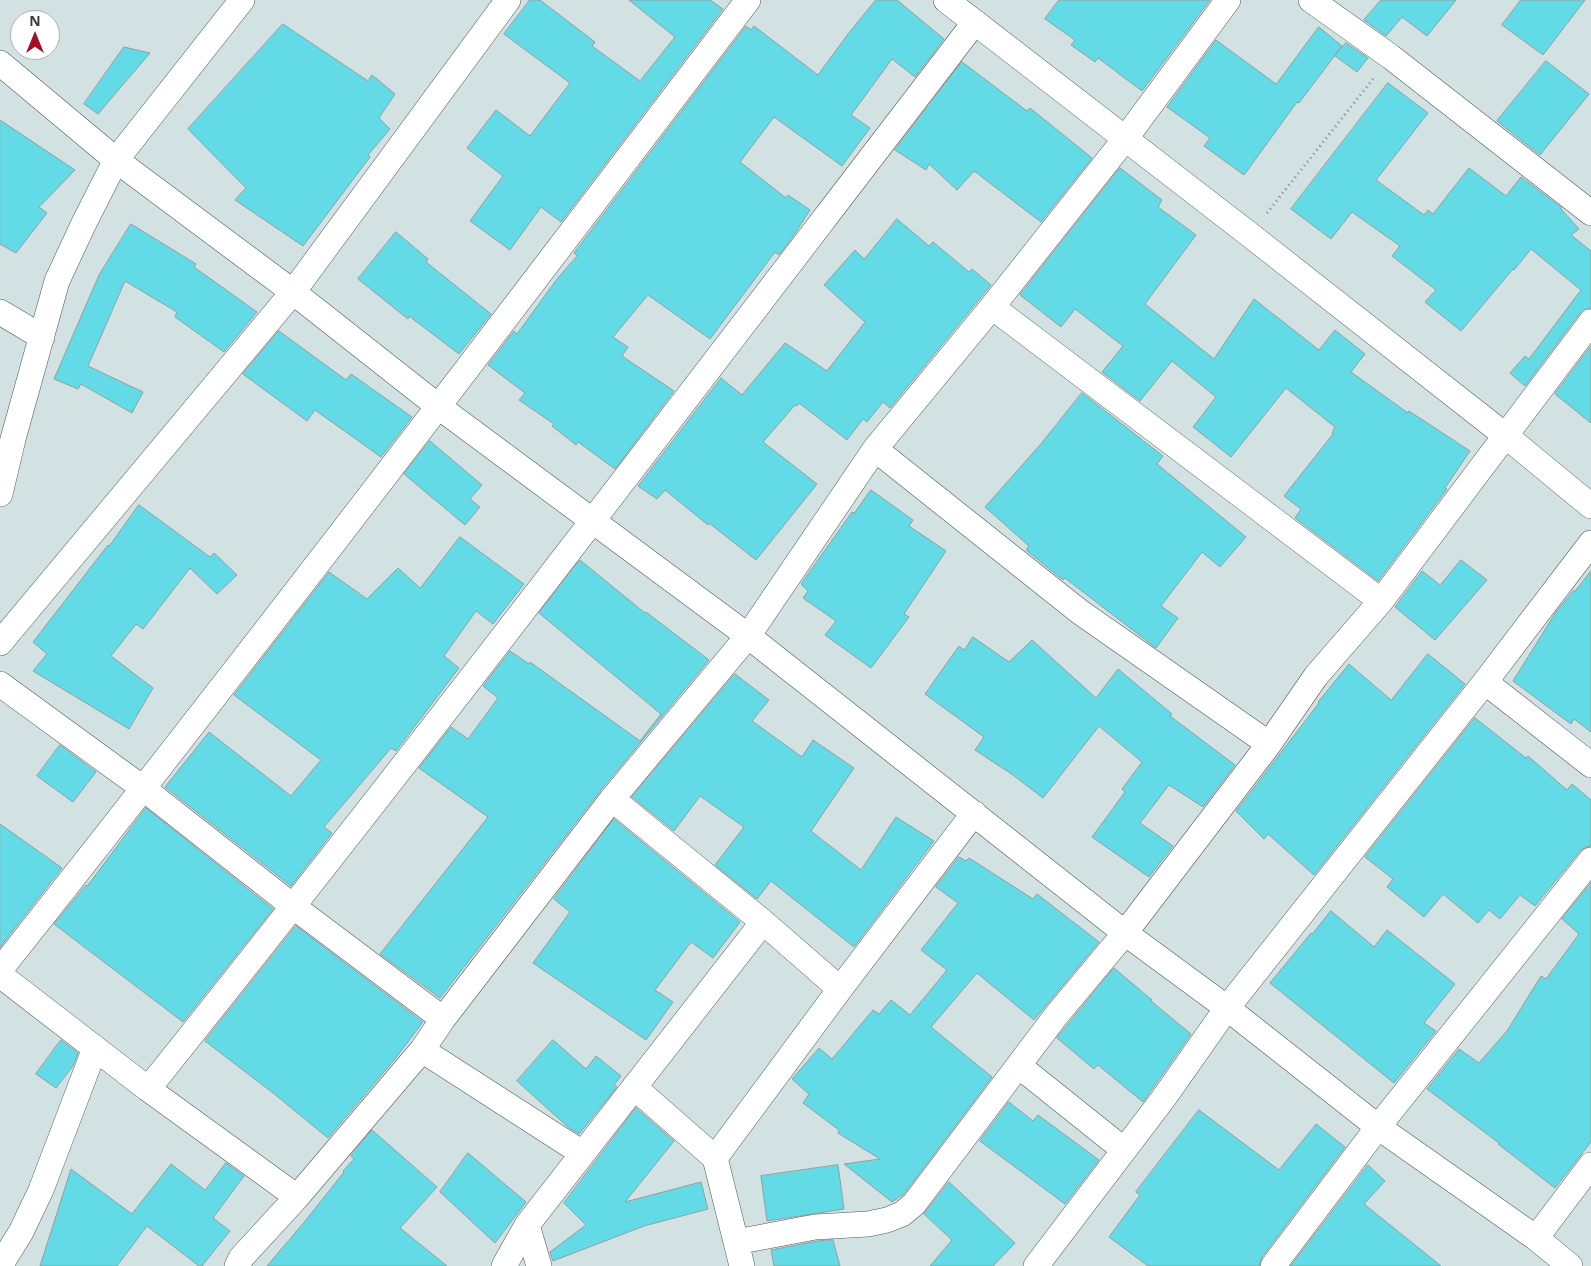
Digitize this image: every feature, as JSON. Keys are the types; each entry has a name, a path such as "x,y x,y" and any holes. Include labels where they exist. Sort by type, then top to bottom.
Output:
{"street":[{"path":"2,482 57,281 116,160 242,0"},
{"path":"0,643 293,292 508,0"},
{"path":"0,970 144,789 439,407 748,0"},
{"path":"946,0 1250,235 1506,436 1591,506"},
{"path":"237,1266 241,1258 297,1197 422,1050 443,1019 612,799 748,636 875,449 992,307 1125,139 1228,0"},
{"path":"1311,0 1390,56 1591,214"},
{"path":"148,1089 294,907 975,22"},
{"path":"0,63 116,160 293,292 439,407 748,636 1125,933 1227,1008 1378,1126 1536,1238 1570,1266"},
{"path":"992,307 1381,602"},
{"path":"0,312 42,338"},
{"path":"736,1242 815,1227 868,1224 887,1220 902,1214 914,1204 1055,1018 1125,933 1269,744 1316,676 1381,602 1591,322"},
{"path":"875,449 1080,612 1269,744"},
{"path":"1036,1266 1163,1099 1227,1008 1485,682 1591,543"},
{"path":"1485,682 1591,765"},
{"path":"0,684 144,789 294,907 443,1019"},
{"path":"612,799 763,922 840,988"},
{"path":"715,1158 840,988 974,813"},
{"path":"1273,1266 1378,1126 1591,860"},
{"path":"504,1266 527,1225 763,922"},
{"path":"0,975 148,1089 297,1197"},
{"path":"0,1266 21,1232 41,1190 95,1048"},
{"path":"422,1050 582,1153"},
{"path":"1019,1066 1124,1150"},
{"path":"634,1087 715,1158 742,1266"},
{"path":"1536,1238 1591,1165"},
{"path":"527,1225 539,1266"}],"path":[{"path":"1250,235 1390,56"}],"building":[{"path":"530,0 540,0 595,42 592,46 640,81 675,37 629,0 710,0 723,9 561,222 541,207 510,250 470,221 503,176 467,148 496,110 530,136 570,83 504,34"},
{"path":"876,0 897,0 944,39 915,77 892,59 851,115 870,128 842,166 774,117 740,162 786,198 788,195 810,210 779,255 775,252 710,339 648,295 613,337 628,347 622,356 674,391 615,469 578,442 576,445 552,426 554,424 519,400 525,393 488,365 514,331 517,334 557,279 577,256 574,253 746,26 751,30 754,26 818,75"},
{"path":"1059,0 1210,0 1142,91 1098,58 1095,62 1071,45 1075,40 1045,19"},
{"path":"1381,0 1456,0 1427,36 1402,17 1386,36 1364,20"},
{"path":"1521,0 1585,0 1543,55 1502,25"},
{"path":"283,24 368,81 372,75 395,94 379,118 390,129 368,155 370,157 303,246 235,200 246,188 188,129"},
{"path":"1319,27 1342,46 1299,103 1297,102 1244,175 1204,146 1210,138 1167,107 1216,40 1276,84"},
{"path":"1346,43 1368,58 1357,72 1335,56"},
{"path":"124,47 150,53 98,114 84,104"},
{"path":"1546,61 1589,94 1540,155 1497,121"},
{"path":"962,62 1027,111 1030,108 1092,158 1041,222 974,171 957,190 929,164 926,170 895,150"},
{"path":"1388,83 1428,113 1376,180 1424,215 1428,210 1433,214 1469,168 1506,196 1521,177 1562,208 1579,229 1571,235 1591,251 1591,308 1585,309 1580,313 1525,386 1510,373 1525,356 1529,359 1581,290 1531,249 1461,331 1425,302 1436,290 1392,256 1400,246 1352,212 1331,239 1291,209"},
{"path":"0,120 75,170 39,207 47,213 16,253 0,244"},
{"path":"1120,168 1162,200 1158,207 1196,235 1145,304 1214,359 1254,299 1319,350 1335,330 1365,354 1351,372 1408,413 1409,411 1470,451 1445,488 1447,489 1378,581 1295,518 1301,509 1284,496 1333,434 1335,427 1286,388 1231,457 1193,427 1216,397 1172,361 1140,401 1102,372 1123,346 1075,309 1061,327 1020,295"},
{"path":"897,219 929,246 933,242 969,272 972,269 991,285 890,408 883,402 867,422 863,419 847,440 799,403 797,406 795,405 763,442 817,484 756,560 709,523 708,525 665,490 657,499 638,486 721,378 742,395 785,343 827,371 865,322 824,285 855,250 864,259"},
{"path":"131,224 196,264 194,267 257,312 224,352 175,317 177,312 125,281 88,366 143,392 132,413 81,384 78,389 54,379 99,275"},
{"path":"396,232 428,259 426,262 491,314 459,354 409,316 408,319 358,279"},
{"path":"279,331 346,380 351,374 412,417 381,457 315,410 307,421 243,374"},
{"path":"1591,346 1591,423 1555,394"},
{"path":"1082,393 1163,456 1157,464 1246,537 1220,567 1202,552 1161,606 1178,618 1156,648 1065,578 1063,580 1026,550 1029,546 985,507 1040,445"},
{"path":"430,441 482,485 470,499 480,507 465,525 404,474"},
{"path":"871,490 913,520 909,526 946,551 904,614 909,617 871,668 825,635 836,621 803,598 808,591 801,584 852,512 854,513"},
{"path":"139,505 210,557 214,553 237,575 217,594 190,568 143,629 136,624 111,656 153,688 129,729 33,671 47,654 33,642"},
{"path":"460,537 524,584 493,624 476,611 444,656 459,668 396,751 391,748 324,827 332,833 291,886 165,787 209,732 291,796 321,760 234,695 329,572 367,599 398,568 420,588"},
{"path":"580,560 645,613 709,660 601,790 440,998 380,954 488,817 419,768 451,727 468,739 498,698 483,686 510,651 529,664 530,662 640,741 661,714 539,613"},
{"path":"1461,560 1487,580 1435,640 1395,607 1422,571 1440,585"},
{"path":"1591,571 1591,732 1574,719 1571,724 1513,681 1556,612"},
{"path":"973,637 1009,662 1032,640 1096,698 1118,669 1172,714 1170,716 1235,765 1203,807 1169,785 1140,823 1173,846 1149,877 1092,837 1125,792 1122,789 1142,762 1099,726 1043,798 975,750 984,737 925,694 959,646 964,650"},
{"path":"1428,654 1465,684 1314,875 1268,834 1264,839 1236,811 1349,664 1391,700"},
{"path":"735,674 769,700 752,721 802,757 813,740 854,768 811,831 861,870 896,817 934,841 854,947 771,881 757,899 715,865 744,827 700,796 674,831 632,797"},
{"path":"1475,718 1526,758 1528,756 1567,790 1572,784 1591,800 1591,846 1585,847 1580,851 1535,906 1520,895 1500,919 1489,910 1478,923 1443,894 1424,917 1387,887 1393,879 1365,857"},
{"path":"60,745 96,772 73,802 37,776"},
{"path":"146,808 273,909 183,1022 54,924 87,886"},
{"path":"614,819 740,922 713,958 691,942 655,990 673,1002 646,1040 533,963 570,912 554,899"},
{"path":"0,824 62,868 0,947"},
{"path":"959,857 966,861 969,858 1033,899 1037,894 1099,942 1034,1020 977,973 931,1027 992,1077 904,1194 892,1202 844,1164 880,1159 838,1133 839,1130 803,1103 809,1094 792,1079 819,1048 832,1059 873,1010 879,1014 891,1000 910,1015 947,970 921,950 958,903 936,887"},
{"path":"1591,883 1591,1142 1555,1188 1427,1089 1459,1049 1479,1063 1507,1031 1541,976 1546,979 1579,934 1562,919"},
{"path":"1331,911 1374,947 1387,930 1455,984 1424,1023 1436,1031 1394,1083 1270,983"},
{"path":"296,926 423,1022 395,1059 328,1138 205,1041"},
{"path":"1114,968 1191,1034 1143,1102 1098,1065 1094,1069 1057,1038"},
{"path":"61,1040 78,1053 73,1066 56,1088 36,1074"},
{"path":"553,1040 586,1069 596,1056 621,1076 614,1085 617,1087 579,1134 569,1128 517,1081"},
{"path":"1009,1102 1033,1121 1038,1115 1099,1160 1065,1204 980,1141"},
{"path":"636,1108 674,1141 625,1202 701,1182 708,1209 644,1226 553,1261 550,1252 586,1225 564,1203"},
{"path":"1199,1110 1279,1170 1316,1124 1345,1147 1262,1257 1259,1266 1148,1266 1109,1237 1140,1195 1136,1192"},
{"path":"372,1130 437,1187 400,1228 447,1266 267,1266 344,1172 354,1159 351,1156"},
{"path":"468,1153 526,1202 495,1243 440,1192"},
{"path":"226,1163 244,1176 213,1218 230,1231 202,1266 199,1266 147,1226 117,1266 40,1266 71,1169 132,1214 171,1164 205,1190"},
{"path":"838,1165 844,1209 767,1221 761,1176"},
{"path":"1368,1165 1385,1181 1364,1204 1441,1266 1291,1266"},
{"path":"949,1182 1015,1243 993,1266 930,1266 952,1240 924,1214"},
{"path":"833,1240 840,1266 774,1266 771,1250 817,1241"}]}
